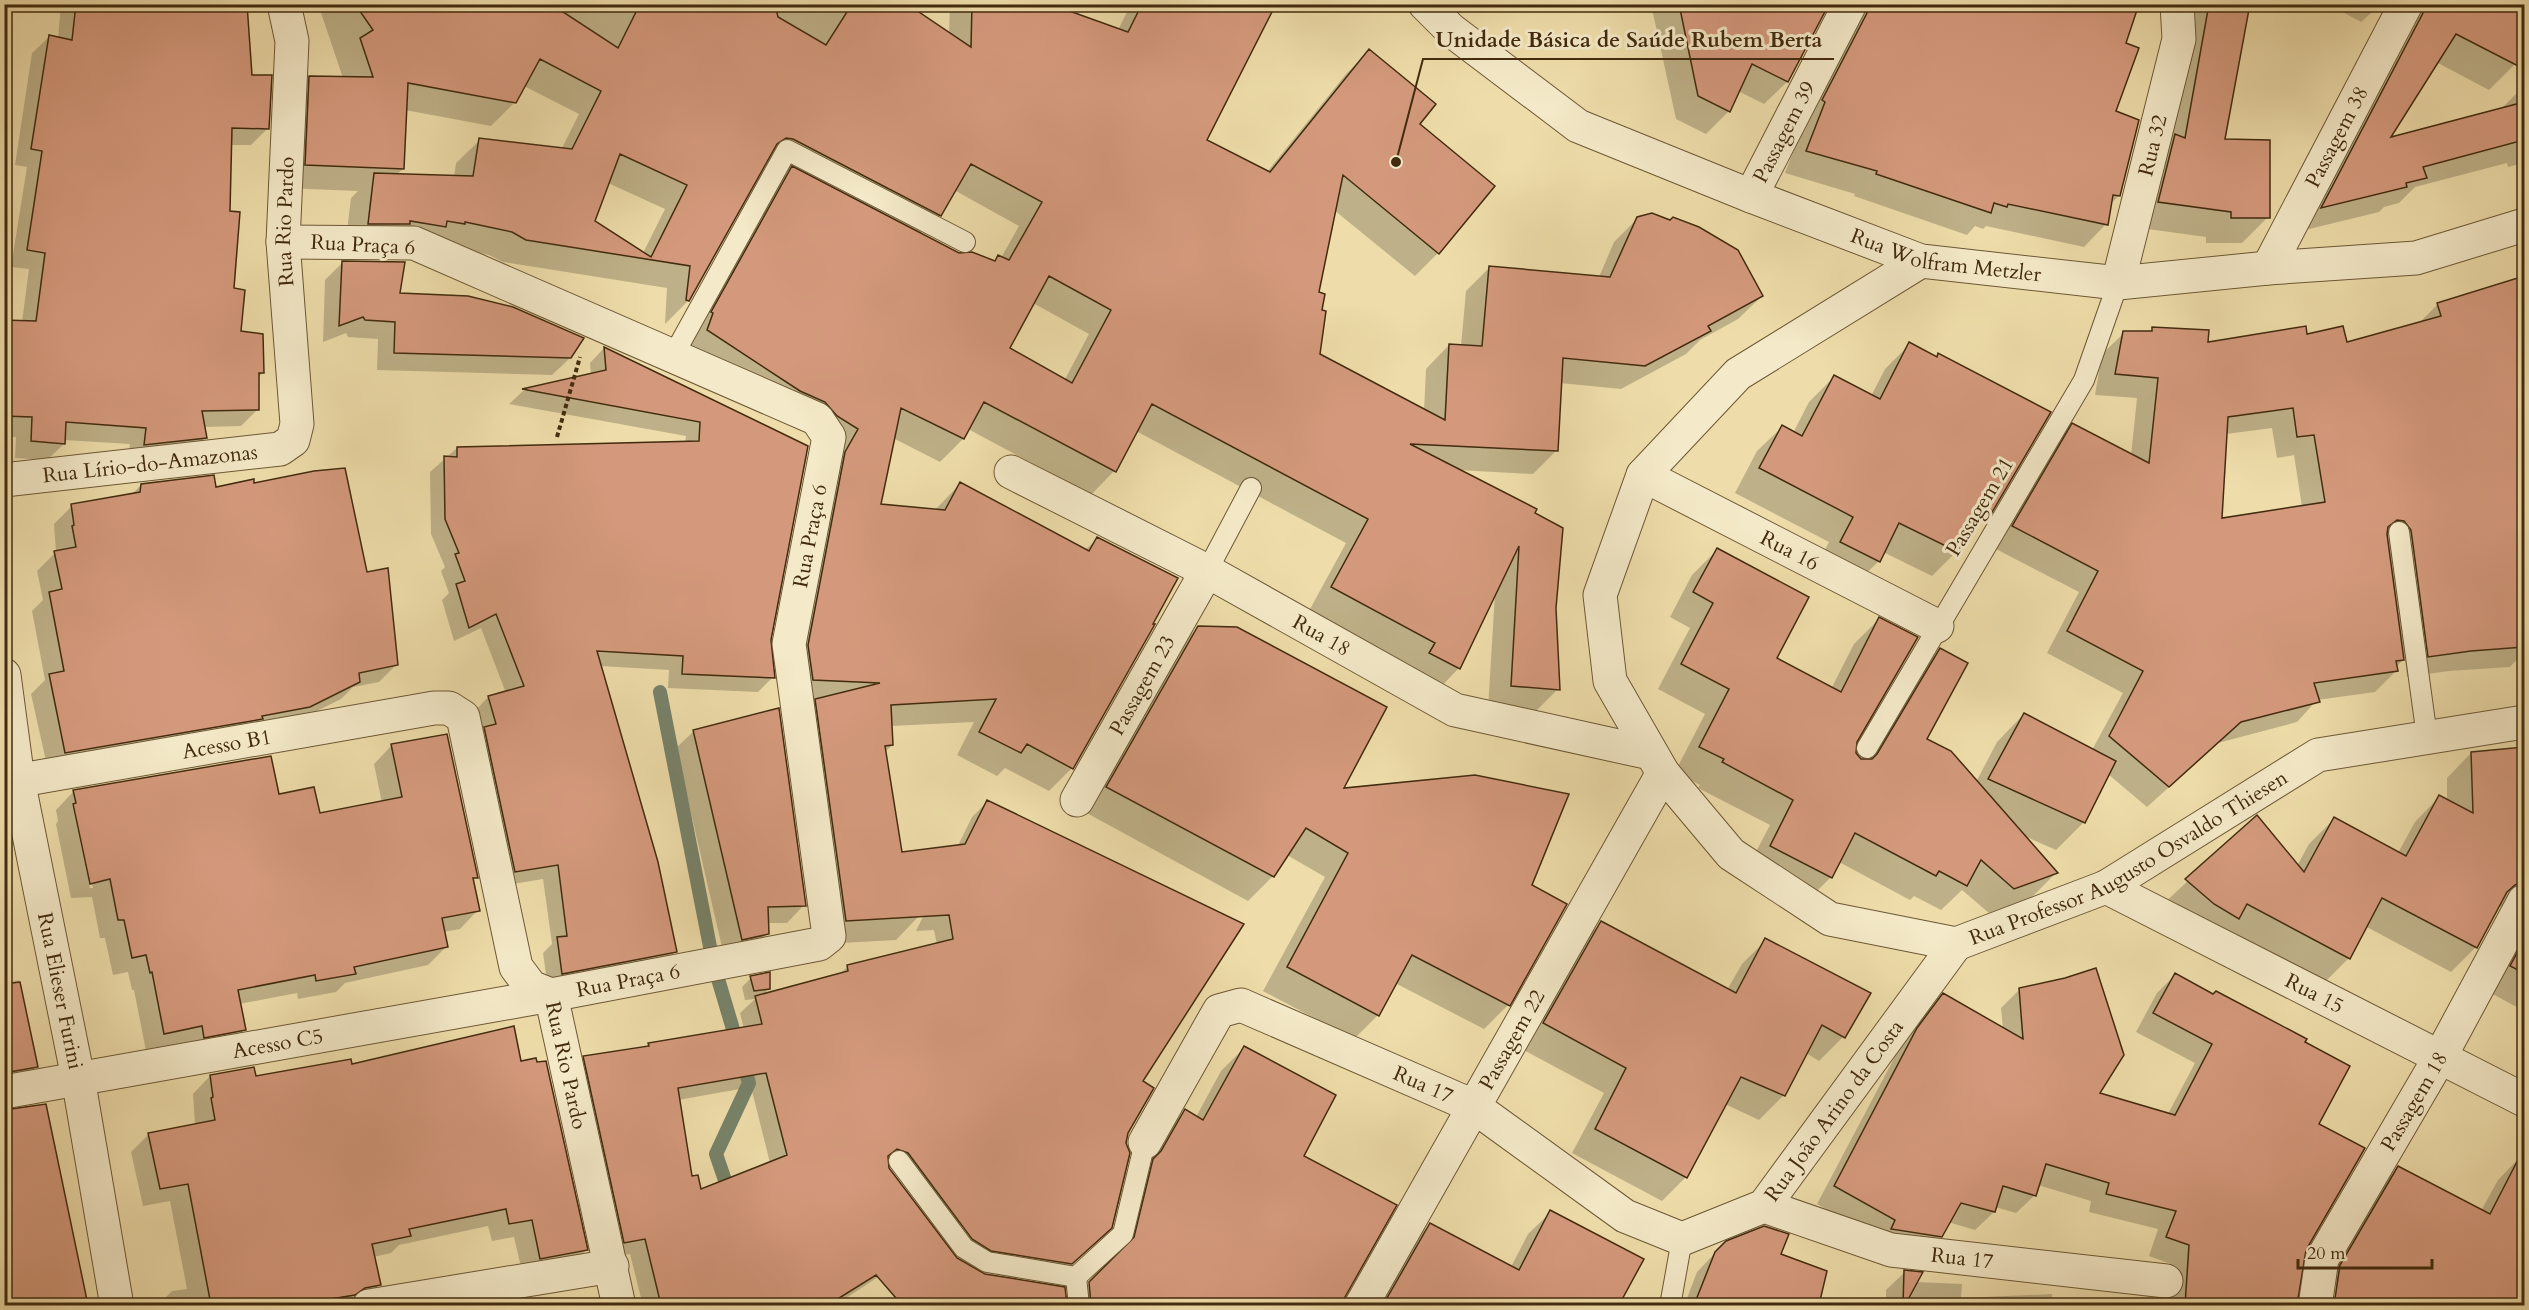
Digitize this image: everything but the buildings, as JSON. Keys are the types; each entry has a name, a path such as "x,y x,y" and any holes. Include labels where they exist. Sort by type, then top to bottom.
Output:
{"street":[{"name":"Rua Rio Pardo","path":"284,4 292,41 283,242 297,424 293,440"},
{"name":"Rua Wolfram Metzler","path":"1425,4 1451,30 1578,126 1921,261 2118,283 2268,268 2416,258 2524,225"},
{"name":"Passagem 39","path":"1751,196 1850,4"},
{"name":"Rua 32","path":"2118,283 2180,39 2177,4"},
{"name":"Passagem 38","path":"2268,268 2406,4"},
{"name":"Rua Praça 6","path":"283,242 414,243 817,419 829,437 789,644 829,936 819,944 551,996"},
{"name":"Rua Professor Augusto Osvaldo Thiesen","path":"1921,261 1738,374 1643,475 1600,595 1610,681 1656,763 1731,854 1830,919 1956,944 2106,886 2318,755 2524,722"},
{"name":"Rua Lírio-do-Amazonas","path":"4,480 280,449 293,440"},
{"name":"Rua 18","path":"1011,472 1207,571 1455,710 1656,763"},
{"name":"Rua 16","path":"1643,475 1937,626"},
{"name":"Passagem 23","path":"1077,800 1207,571"},
{"name":"Rua Elieser Furini","path":"4,675 11,782 78,1078 117,1305"},
{"name":"Acesso B1","path":"11,782 434,708 449,708"},
{"name":"Rua Rio Pardo","path":"449,708 463,717 516,967 531,987 551,996 619,1305"},
{"name":"Passagem 22","path":"1361,1305 1473,1106 1656,763"},
{"name":"Rua 15","path":"2106,886 2524,1100"},
{"name":"Passagem 18","path":"2315,1305 2322,1259 2440,1057 2524,901"},
{"name":"Rua João Arino da Costa","path":"1682,1239 1764,1206 1956,944"},
{"name":"Acesso C5","path":"4,1092 551,996"},
{"name":"Rua 17","path":"1145,1142 1219,1011 1241,1005 1473,1106 1625,1216 1682,1239"},
{"name":"Rua 17","path":"1764,1206 1891,1250 2166,1281"},
{"path":"369,1305 612,1266"}],"lane":[{"path":"673,356 787,150 965,242"},
{"name":"Passagem 21","path":"1867,748 2084,380 2118,283"},
{"path":"1207,571 1251,488"},
{"path":"2399,532 2427,737"},
{"path":"1076,1277 1123,1234 1145,1142"},
{"path":"899,1161 964,1248 987,1262 1076,1277"},
{"path":"1670,1305 1682,1239"},
{"path":"1076,1277 1079,1305"}],"path":[{"path":"557,437 590,319"}],"waterway":[{"path":"660,692 713,962 749,1083 716,1154 730,1195"}],"place":[{"name":"Unidade Básica de Saúde Rubem Berta","path":"1396,162"}]}
